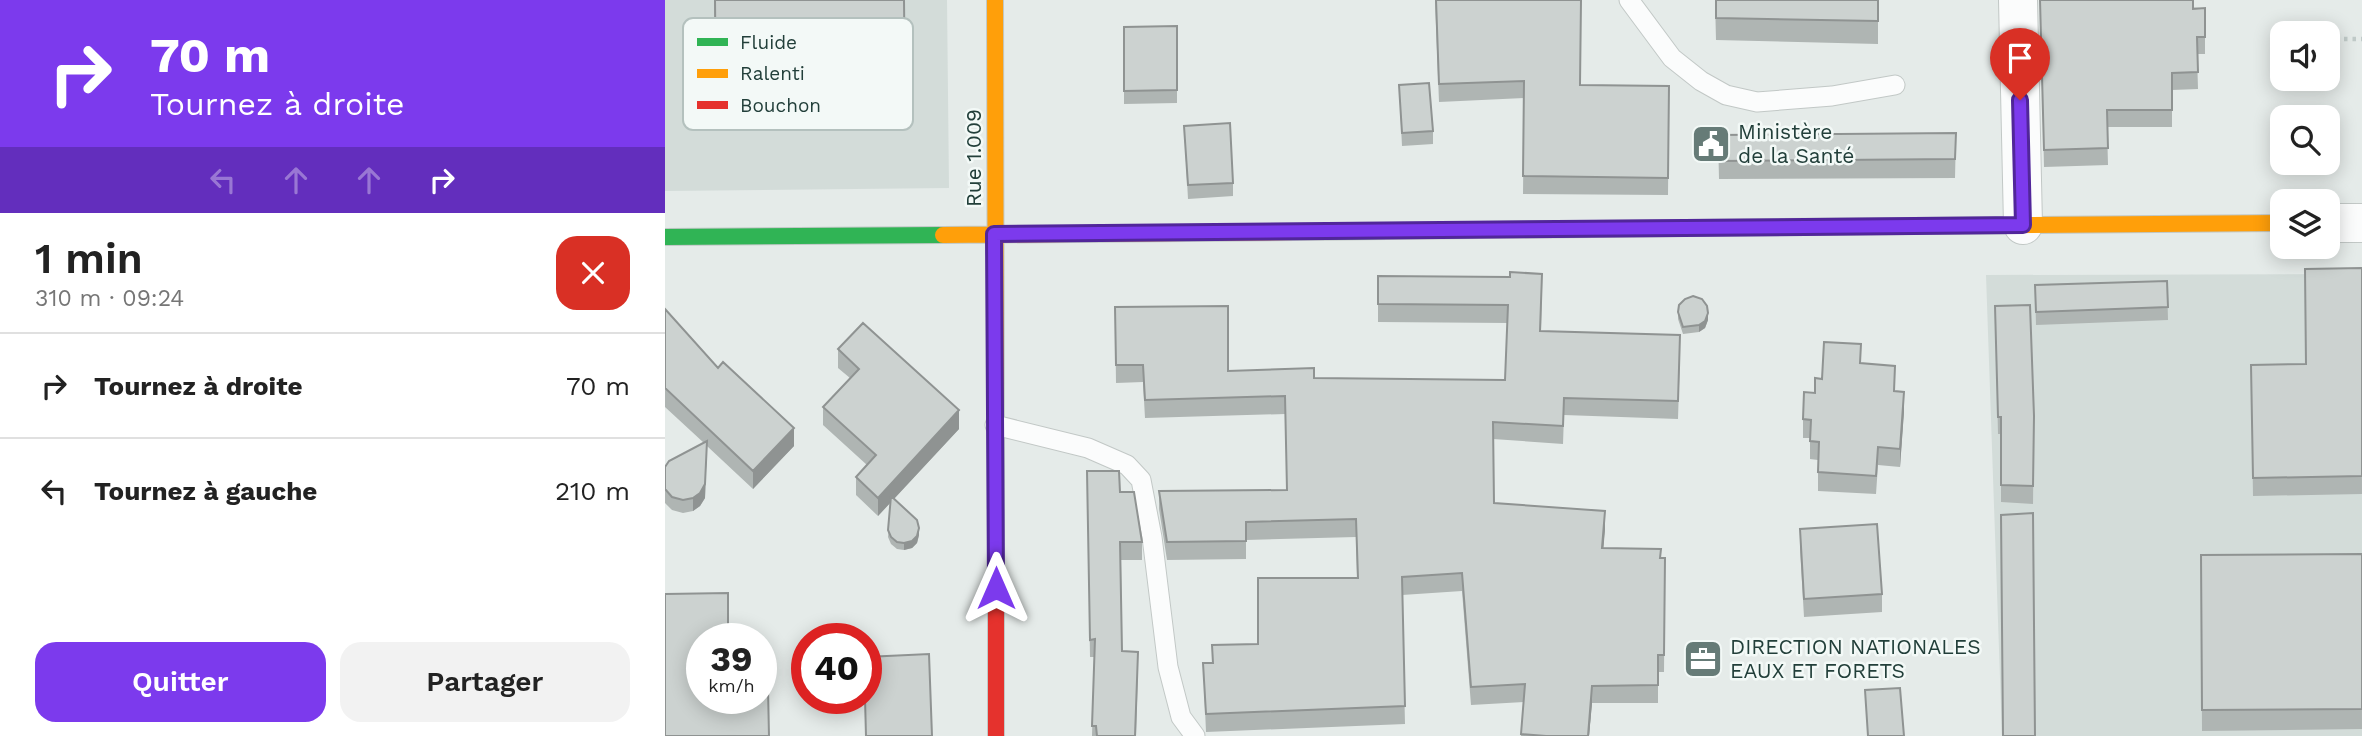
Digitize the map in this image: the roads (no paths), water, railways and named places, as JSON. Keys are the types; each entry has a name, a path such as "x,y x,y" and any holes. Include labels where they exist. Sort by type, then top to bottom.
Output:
{"street":[{"name":"Rue 1.009","path":"995,0 996,736"},
{"path":"2018,0 2023,225"},
{"path":"665,237 2270,223"},
{"path":"2340,223 2362,223"}],"lane":[{"path":"1629,0 1672,58 1701,82 1726,95 1757,102 1832,96 1895,85"},
{"path":"995,425 1088,448 1128,465 1141,480 1152,537 1168,667 1181,717 1195,736"}],"place":[{"name":"Ministère de la Santé","path":"1711,144"},
{"name":"DIRECTION NATIONALES EAUX ET FORETS","path":"1703,659"}]}
